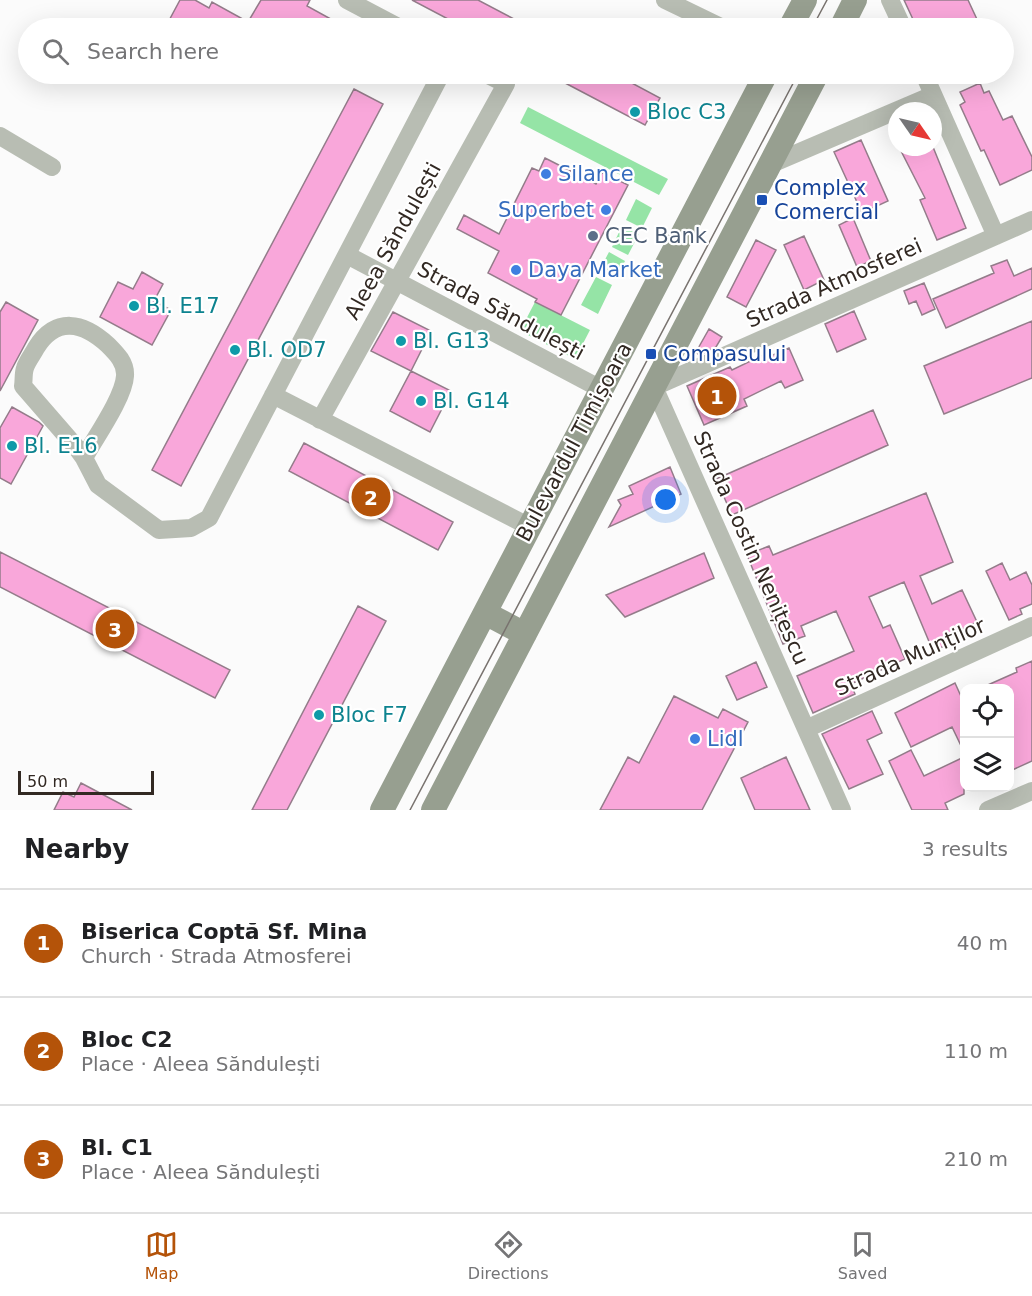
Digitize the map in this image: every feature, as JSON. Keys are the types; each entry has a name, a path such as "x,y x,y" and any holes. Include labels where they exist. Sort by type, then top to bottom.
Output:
{"main road":[{"path":"795,18 805,0"},
{"path":"846,18 855,0"},
{"name":"Bulevardul Timișoara","path":"382,810 761,84"},
{"name":"Bulevardul Timișoara","path":"433,810 812,84"},
{"path":"485,613 525,634"}],"street":[{"path":"347,0 381,18"},
{"path":"666,0 703,18"},
{"path":"890,0 898,18"},
{"name":"Aleea Săndulești","path":"84,458 122,390 125,375 123,361 98,335 68,325 59,327 44,337 25,367 23,386 84,458 98,485 159,530 191,528 208,518 436,84"},
{"name":"Aleea Săndulești","path":"320,420 506,84"},
{"path":"928,84 996,236"},
{"path":"769,165 933,95"},
{"path":"0,136 52,167"},
{"name":"Strada Atmosferei","path":"654,387 1032,220"},
{"name":"Strada Săndulești","path":"347,255 601,389"},
{"name":"Strada Costin Nenițescu","path":"654,387 842,810"},
{"path":"273,395 530,527"},
{"name":"Strada Munților","path":"806,729 1032,626"},
{"path":"988,810 1032,791"}],"green space":[{"path":"528,107 668,179 659,195 520,123"},
{"path":"636,199 652,208 642,228 626,220"},
{"path":"622,226 639,234 628,255 612,247"},
{"path":"609,252 625,261 616,279 599,271"},
{"path":"596,277 612,285 598,314 581,305"},
{"path":"535,302 590,330 575,359 520,331"}],"building":[{"path":"180,0 195,0 209,8 212,2 241,18 170,18"},
{"path":"261,0 310,0 307,6 329,18 250,18"},
{"path":"412,0 478,0 512,18 446,18"},
{"path":"904,0 968,0 976,18 912,18"},
{"name":"Bloc C3","path":"567,84 634,84 660,98 645,125"},
{"path":"978,84 980,84 984,93 989,91 1003,120 1012,116 1032,157 1032,170 1000,185 960,105 965,102 960,92"},
{"name":"Bl. OD7","path":"354,89 383,104 181,486 152,470"},
{"path":"861,140 888,201 862,213 834,152"},
{"path":"904,156 937,156 966,228 937,240 920,200 925,198"},
{"path":"545,158 596,184 602,172 628,185 561,315 535,302 537,299 488,273 499,251 457,229 464,215 499,234 532,168 539,171"},
{"path":"853,218 871,261 857,267 839,225"},
{"path":"804,236 824,280 804,290 784,245"},
{"path":"756,240 776,250 746,307 727,297"},
{"path":"1007,260 1014,276 1032,268 1032,289 946,328 933,299 994,273 991,266"},
{"name":"Bl. E17","path":"142,272 163,284 154,301 171,310 152,345 100,317 118,282 133,289"},
{"path":"924,283 935,309 922,315 916,301 909,304 904,291"},
{"path":"6,302 38,320 0,391 0,312"},
{"path":"854,311 866,339 837,352 825,324"},
{"name":"Bl. G13","path":"393,312 431,331 411,371 371,351"},
{"path":"1032,321 1032,378 944,414 924,366"},
{"path":"709,329 722,337 716,347 699,355 696,352"},
{"path":"789,348 803,380 785,388 781,381 744,399 747,406 704,425 687,386 730,367 732,370 765,354 766,358"},
{"name":"Bl. G14","path":"411,371 451,391 430,432 390,411"},
{"name":"Bl. E16","path":"12,407 43,426 11,484 0,478 0,428"},
{"path":"873,410 888,445 732,515 716,479"},
{"path":"304,443 453,522 438,550 289,471"},
{"path":"670,467 681,494 609,527 621,505 618,500 633,494 629,486"},
{"path":"926,493 953,562 920,576 932,604 962,590 977,622 946,637 949,644 933,651 904,582 869,597 883,628 890,625 905,659 851,684 855,694 813,713 797,676 854,651 836,611 801,626 805,636 783,644 747,555 769,546 773,555"},
{"path":"0,552 230,670 215,698 0,587"},
{"path":"704,553 714,578 625,617 606,595"},
{"path":"1002,563 1010,580 1026,572 1032,585 1032,604 1020,609 1022,614 1009,620 986,571"},
{"name":"Bloc F7","path":"358,606 386,621 287,810 252,810"},
{"path":"1032,661 1032,761 1014,769 1014,684 990,684 1017,672 1016,668"},
{"path":"756,662 767,687 737,700 726,676"},
{"path":"955,683 960,694 960,744 952,727 911,747 895,713"},
{"name":"Lidl","path":"674,696 718,718 723,709 748,722 702,810 600,810 628,757 639,763"},
{"path":"872,711 882,733 867,740 883,774 849,789 822,734"},
{"path":"911,750 924,776 960,759 960,792 964,794 945,803 948,810 912,810 889,761"},
{"path":"786,757 810,810 755,810 741,778"},
{"path":"81,783 132,810 54,810 63,792 74,797"}],"tram line":[{"path":"817,18 827,0"},
{"path":"410,810 793,84"}],"place":[{"name":"Bloc C3","path":"635,112"},
{"name":"Silance","path":"546,174"},
{"name":"Complex Comercial","path":"762,200"},
{"name":"Superbet","path":"606,210"},
{"name":"CEC Bank","path":"593,236"},
{"name":"Daya Market","path":"516,270"},
{"name":"Bl. E17","path":"134,306"},
{"name":"Bl. G13","path":"401,341"},
{"name":"Bl. OD7","path":"235,350"},
{"name":"Compasului","path":"651,354"},
{"name":"Biserica Coptă Sf. Mina","path":"717,396"},
{"name":"Bl. G14","path":"421,401"},
{"name":"Bl. E16","path":"12,446"},
{"name":"Bloc C2","path":"371,497"},
{"name":"Bl. C1","path":"115,629"},
{"name":"Bloc F7","path":"319,715"},
{"name":"Lidl","path":"695,739"}]}
